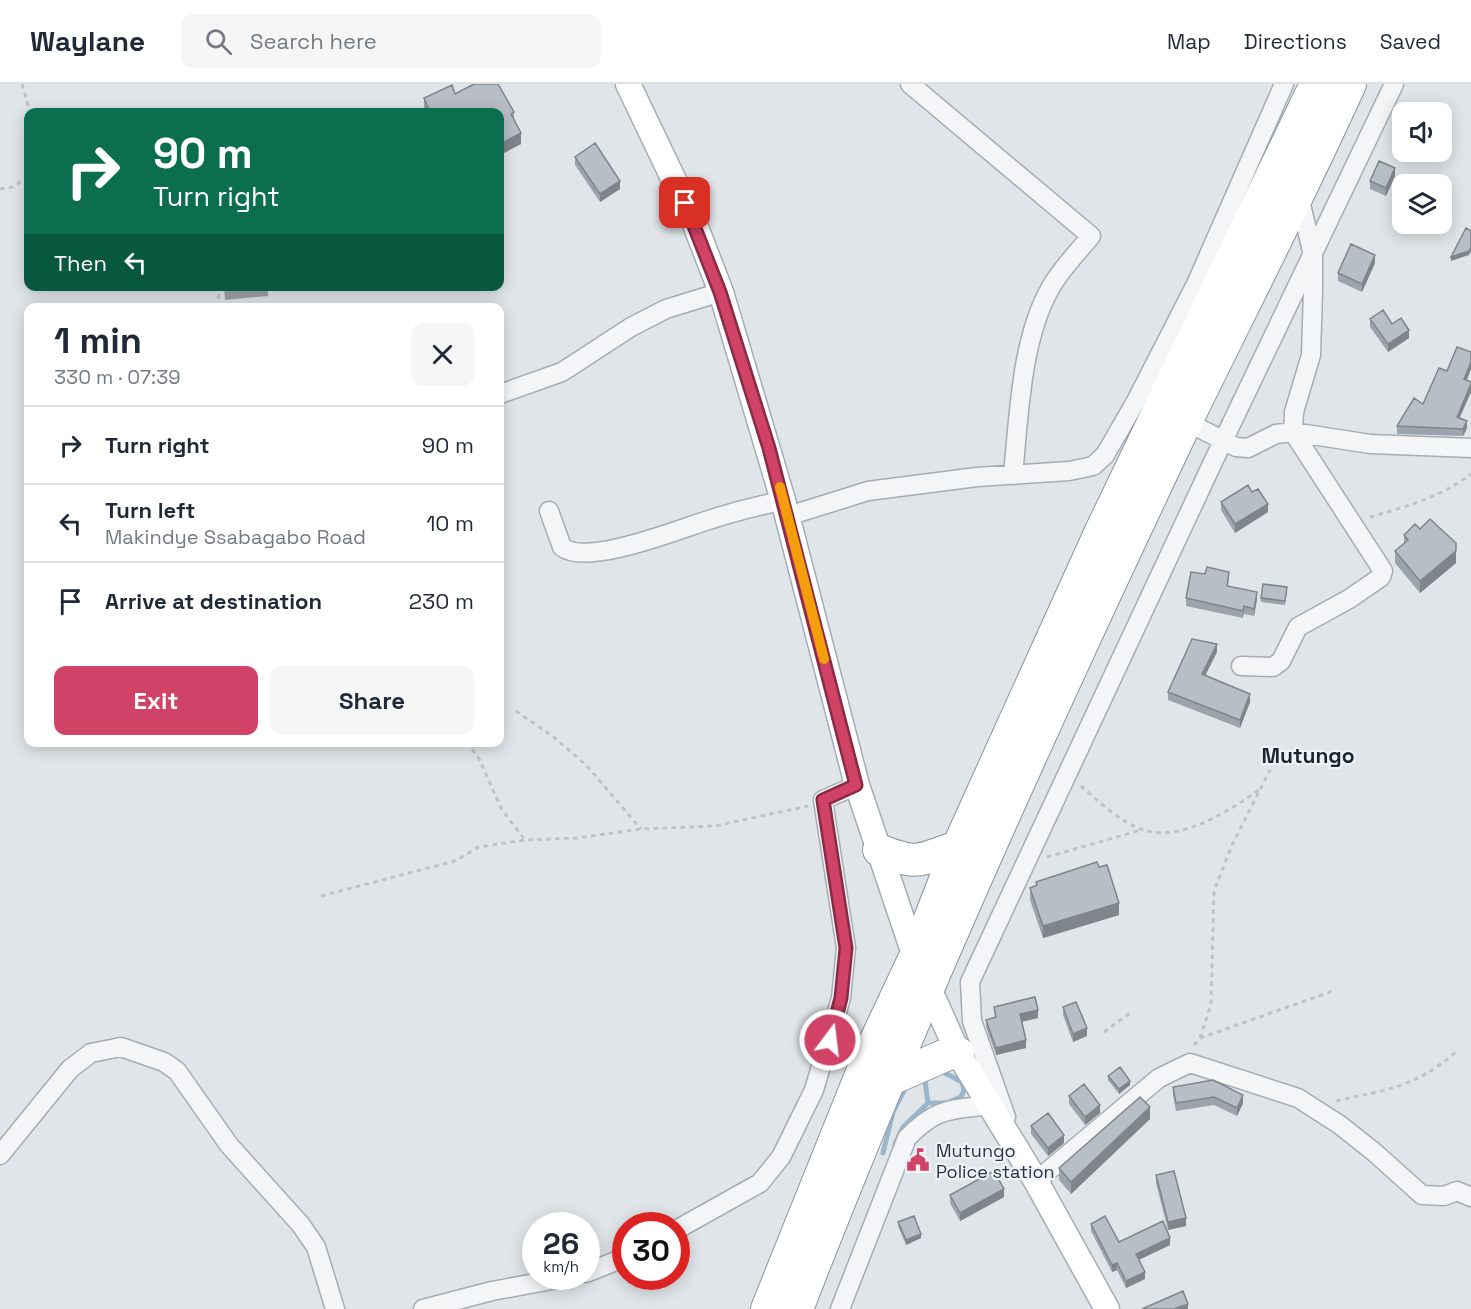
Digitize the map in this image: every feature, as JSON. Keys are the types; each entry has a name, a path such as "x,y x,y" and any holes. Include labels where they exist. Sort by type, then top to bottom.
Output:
{"highway":[{"path":"766,1309 869,1055 915,957 958,847 1116,500 1316,84"},
{"path":"797,1309 851,1170 930,985 1061,692 1186,422 1299,196 1350,84"},
{"path":"879,850 902,860 920,862 958,847"},
{"path":"891,1079 948,1054 958,1053"}],"street":[{"path":"628,84 694,222 720,292 785,508 856,785 915,957 930,985 958,1053 1036,1180 1107,1309"},
{"path":"910,84 1091,236 1052,285 1041,307 1022,388 1013,475"},
{"path":"549,511 562,547 573,553 587,553 645,541 713,518 785,508 868,491 1093,466 1105,455 1135,403 1196,284 1284,84"},
{"path":"1022,1158 972,1020 970,982 1072,761 1394,84"},
{"path":"1241,666 1273,667 1281,661 1298,627 1381,577 1381,566 1293,432 1294,412 1311,355 1313,255 1299,196"},
{"path":"504,393 562,372 631,327 666,309 720,292"},
{"path":"1186,422 1223,443 1236,447 1248,448 1276,434 1293,432 1370,444 1471,448"},
{"path":"690,1222 760,1183 781,1157 814,1090 841,998 846,948 823,800 856,785"},
{"path":"0,1155 70,1069 91,1053 122,1047 164,1062 177,1071 229,1145 301,1225 316,1247 335,1309"},
{"path":"1036,1180 1159,1078 1190,1064 1298,1098 1374,1152 1422,1195 1444,1196 1456,1191 1471,1197"},
{"path":"840,1309 907,1138 923,1121 942,1110 990,1105"},
{"path":"423,1309 522,1285"}],"path":[{"path":"22,84 29,108"},
{"path":"0,189 13,187 24,180"},
{"path":"1350,522 1410,505 1455,486 1471,474"},
{"path":"516,711 555,738 587,766 641,829"},
{"path":"471,747 479,759 502,810 525,840"},
{"path":"1072,761 1081,786 1109,810 1142,830"},
{"path":"1192,1047 1200,1038 1211,1004 1214,891 1232,845 1270,770"},
{"path":"1023,866 1087,844 1142,830 1171,833 1226,814 1260,789"},
{"path":"321,896 455,861 479,848 525,840 577,838 641,829 715,826 799,810 823,800"},
{"path":"1200,1038 1333,991"},
{"path":"1104,1032 1133,1011"},
{"path":"1310,1106 1407,1085 1436,1069 1456,1052"}],"building":[{"path":"474,84 498,84 514,112 511,114 521,133 504,142 504,108 428,108 424,98 452,85 455,94"},
{"path":"595,143 620,181 600,194 575,157"},
{"path":"1379,161 1395,168 1386,188 1370,181"},
{"path":"1466,228 1471,231 1469,251 1451,257"},
{"path":"1351,244 1375,255 1362,284 1338,273"},
{"path":"1383,310 1392,324 1401,318 1409,330 1388,344 1370,319"},
{"path":"1457,347 1471,352 1471,362 1464,379 1471,384 1457,417 1467,421 1463,429 1397,426 1414,398 1423,404 1439,368 1447,371"},
{"path":"1248,485 1252,492 1258,489 1268,504 1235,524 1221,502"},
{"path":"1430,519 1456,543 1456,551 1420,581 1395,551 1408,540 1404,535 1415,524 1420,529"},
{"path":"1207,567 1229,572 1227,586 1257,592 1254,609 1244,606 1243,611 1186,598 1191,572 1205,574"},
{"path":"1263,584 1287,587 1285,601 1261,598"},
{"path":"1192,639 1217,644 1202,674 1250,694 1240,720 1168,692"},
{"path":"1097,862 1099,867 1107,865 1119,903 1043,926 1030,888 1037,885 1036,882"},
{"path":"1035,997 1038,1010 1020,1014 1026,1040 996,1048 986,1020 996,1017 994,1007"},
{"path":"1076,1002 1087,1028 1073,1034 1063,1007"},
{"path":"1120,1067 1130,1081 1119,1089 1108,1076"},
{"path":"1213,1080 1243,1095 1237,1108 1214,1097 1176,1103 1173,1087"},
{"path":"1084,1084 1100,1105 1085,1117 1069,1096"},
{"path":"1140,1097 1150,1107 1071,1182 1059,1168"},
{"path":"1048,1113 1064,1135 1048,1148 1031,1126"},
{"path":"994,1171 1004,1189 960,1213 950,1195"},
{"path":"1174,1171 1186,1218 1168,1222 1156,1175"},
{"path":"914,1216 921,1234 906,1240 898,1222"},
{"path":"1105,1216 1119,1242 1163,1221 1170,1238 1136,1254 1145,1272 1126,1281 1117,1263 1112,1265 1091,1224"},
{"path":"1183,1291 1188,1304 1177,1309 1142,1309"}],"waterway":[{"path":"895,1144 903,1127 928,1103 946,1103 961,1097 964,1090 962,1082 941,1071"},
{"path":"924,1074 928,1103"},
{"path":"883,1153 893,1112 907,1085"}],"slow traffic":[{"path":"780,487 824,659"}],"place":[{"name":"Mutungo Police station","path":"918,1160"}],"district":[{"name":"Mutungo","path":"1308,755"}],"route":[{"path":"685,203 720,292 769,448 856,785 823,800 846,948 841,998 830,1040"}]}
